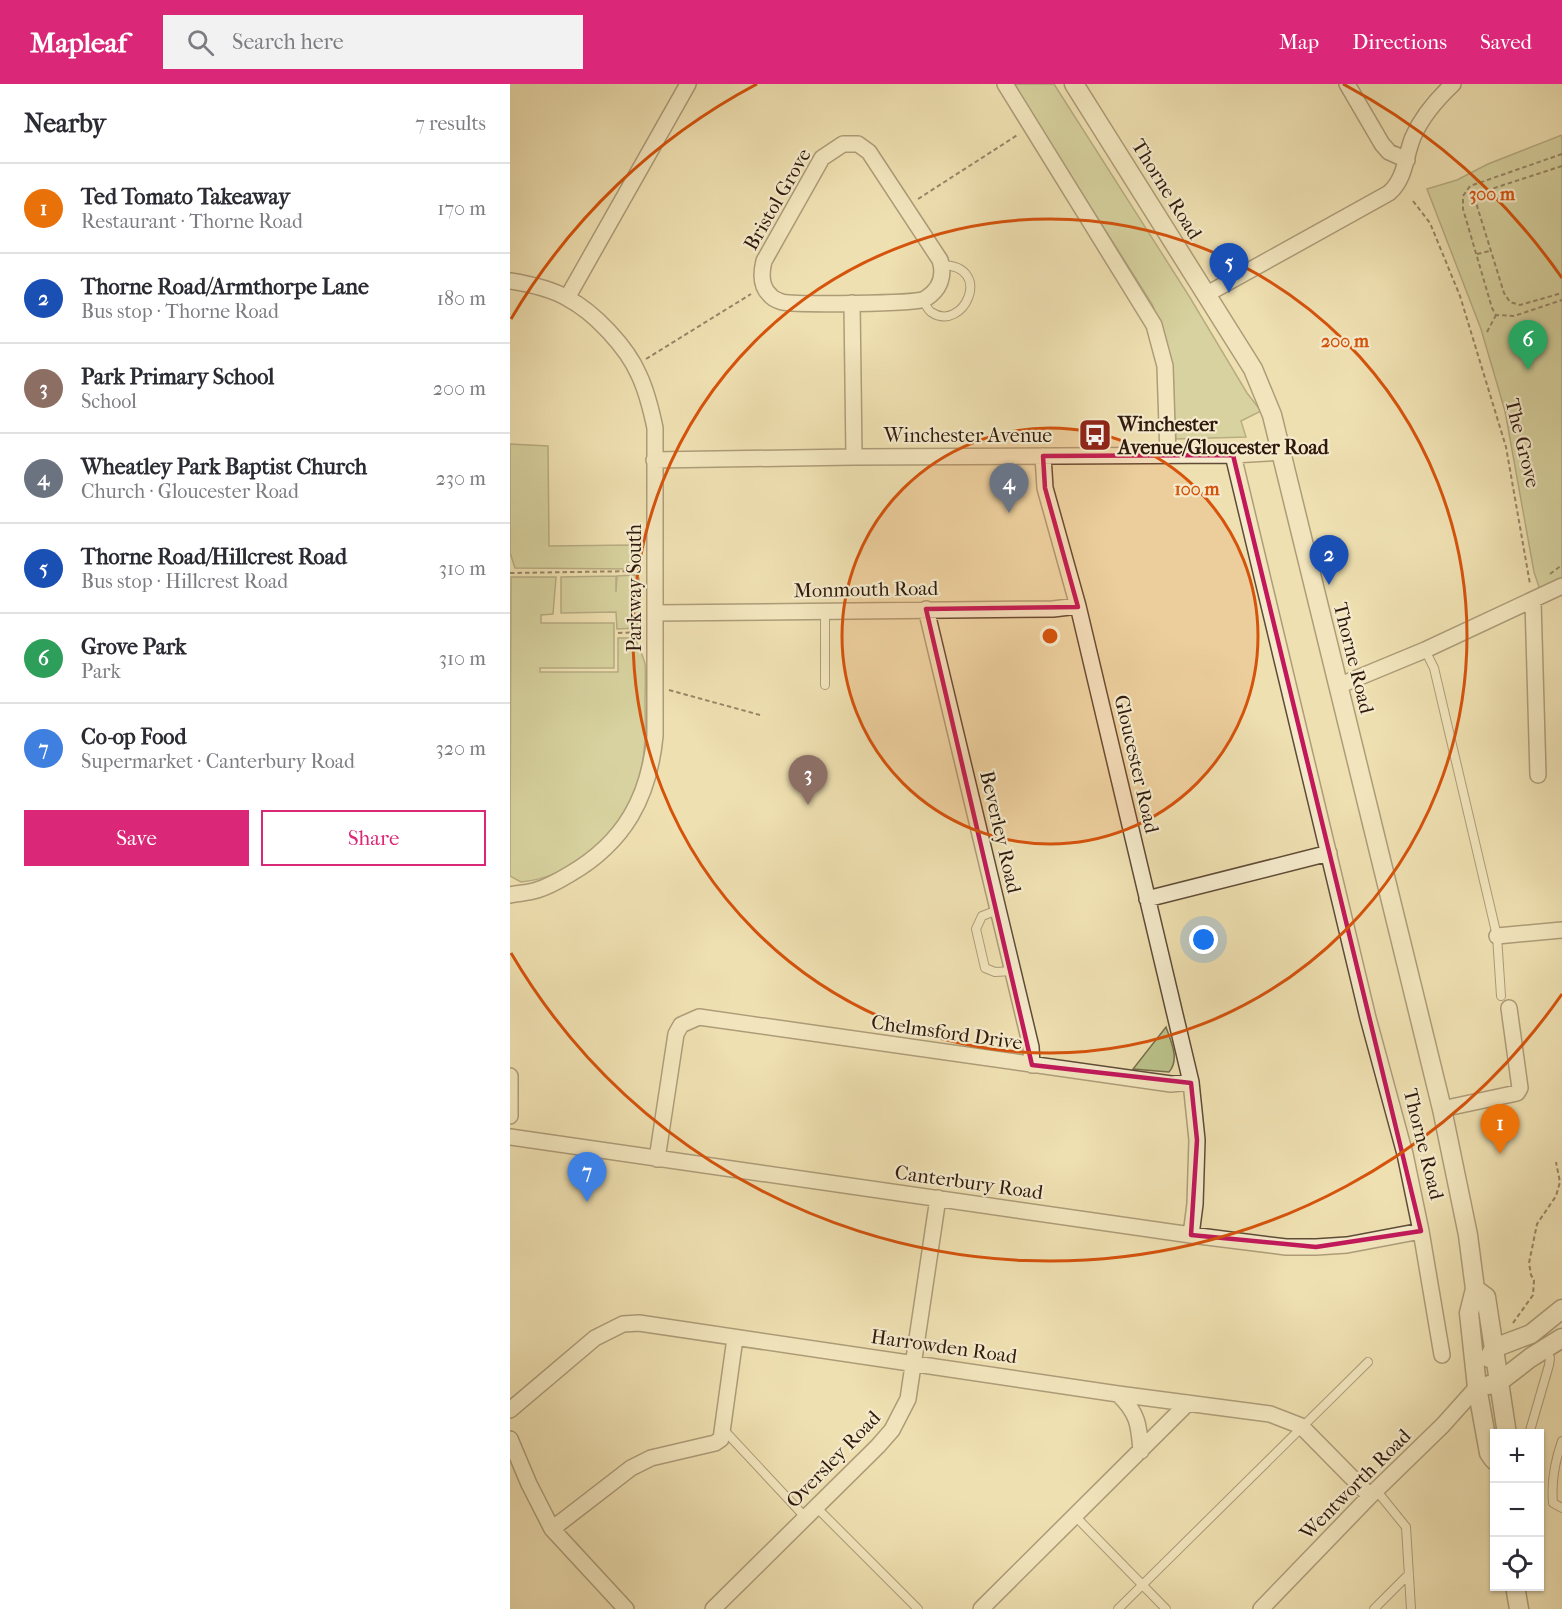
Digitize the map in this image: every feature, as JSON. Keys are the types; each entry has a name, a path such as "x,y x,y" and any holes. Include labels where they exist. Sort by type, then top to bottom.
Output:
{"street":[{"path":"567,298 688,84"},
{"path":"1005,84 1154,325 1165,366 1168,456"},
{"name":"Thorne Road","path":"1074,84 1253,369 1263,390 1282,452 1305,556 1442,1109 1468,1235 1475,1289 1468,1313 1477,1387 1490,1454"},
{"path":"1347,84 1382,144 1389,152 1407,160"},
{"path":"1207,294 1389,193 1396,187 1413,138 1423,119 1437,99 1453,84"},
{"name":"Bristol Grove","path":"764,286 760,273 764,261 822,158 843,144 858,144 869,152 942,265"},
{"path":"764,286 769,295 781,302 852,303 922,300 934,292 941,281 942,265"},
{"name":"Parkway South","path":"510,281 536,286 567,298 604,327 635,366 650,404 655,428 655,736 653,759 646,785 638,806 626,825 604,851 583,867 539,890 510,895"},
{"path":"852,303 854,457"},
{"name":"Winchester Avenue","path":"654,460 1168,456 1282,452"},
{"name":"Thorne Road","path":"1233,455 1368,1018 1405,1154 1442,1355"},
{"name":"Gloucester Road","path":"1043,456 1045,488 1078,606 1191,1082"},
{"path":"1338,686 1425,650 1562,586"},
{"path":"1533,601 1538,775"},
{"name":"Monmouth Road","path":"655,613 1053,609 1078,606"},
{"name":"Beverley Road","path":"926,609 1031,1047 1032,1065"},
{"path":"1147,899 1329,853"},
{"path":"1497,936 1562,930"},
{"path":"1442,1109 1517,1093 1520,1088 1505,1002"},
{"name":"Chelmsford Drive","path":"657,1159 676,1034 681,1025 699,1017 1171,1084 1191,1082"},
{"path":"510,1076 510,1116"},
{"path":"1191,1082 1197,1140 1195,1204 1191,1235"},
{"name":"Canterbury Road","path":"510,1137 1286,1247 1347,1245 1421,1231"},
{"name":"Oversley Road","path":"713,1609 892,1430 908,1399 938,1198"},
{"name":"Thorne Road","path":"1475,1289 1486,1297 1506,1429"},
{"path":"1477,1387 1494,1348 1531,1334 1562,1309"},
{"name":"Harrowden Road","path":"510,1410 595,1338 623,1324 639,1323 1118,1394 1270,1414 1301,1426 1373,1493"},
{"path":"552,1529 631,1468 651,1458 715,1443 721,1438 735,1338"},
{"path":"1477,1387 1499,1382 1530,1358 1562,1338"},
{"name":"Wentworth Road","path":"1261,1609 1373,1493 1436,1433 1477,1387"},
{"path":"1118,1394 1135,1415 1139,1425 1141,1451"},
{"path":"981,1609 1188,1403"},
{"path":"510,1439 529,1484 552,1529 627,1609"},
{"path":"1516,1591 1518,1609"}],"lane":[{"path":"922,300 932,312 945,315 957,313 966,304 971,288 964,273 951,265 942,265"},
{"path":"825,610 825,685"},
{"path":"1425,650 1434,668 1497,936 1505,1002"},
{"path":"998,910 982,916 976,929 985,968 995,972 1013,971"},
{"path":"1531,1429 1550,1365 1546,1349"},
{"path":"1118,1609 1368,1362"},
{"path":"723,1429 918,1609"},
{"path":"1562,1441 1554,1469 1552,1490 1553,1503 1562,1508"},
{"path":"1373,1493 1406,1527 1411,1609"},
{"path":"1075,1516 1166,1609"},
{"path":"1374,1609 1409,1574"}],"path":[{"path":"905,207 1032,126"},
{"path":"1496,315 1463,209 1464,196 1470,186 1562,154"},
{"path":"1562,166 1482,192 1477,206 1504,293 1510,302 1520,305 1562,293"},
{"name":"The Grove","path":"1413,201 1430,223 1460,296 1506,447 1533,601"},
{"path":"1477,254 1490,251"},
{"path":"635,366 764,286"},
{"path":"1496,315 1514,316 1562,300"},
{"path":"1487,332 1496,315"},
{"path":"510,573 655,570"},
{"path":"618,633 655,632"},
{"path":"655,686 760,715"},
{"path":"1513,1323 1533,1295 1534,1280 1529,1263 1538,1224 1556,1196 1560,1182 1556,1162"}],"highlighted area":[{"path":"1233,455 1421,1231 1316,1247 1191,1235 1197,1140 1191,1083 1032,1065 926,609 1078,607 1045,488 1043,456"}],"green space":[{"path":"1013,84 1054,84 1189,296 1247,393 1261,411 1241,421 1246,437 1176,439 1168,353 1152,304"},
{"path":"1562,135 1562,579 1540,590 1534,572 1505,411 1481,329 1427,189 1457,180 1488,164"},
{"path":"510,444 548,446 549,546 635,545 640,548 636,552 641,561 630,569 515,568 510,553"},
{"path":"635,575 639,578 641,614 636,628 617,629 616,612 561,613 561,577 616,576 616,592 617,576"},
{"path":"511,577 556,577 553,614 541,615 541,623 614,623 614,668 540,668 540,672 618,672 618,638 635,638 645,664 643,760 632,797 622,815 610,832 579,860 561,871 521,882 510,876"},
{"path":"1166,1027 1174,1056 1169,1072 1133,1069"}],"place":[{"name":"Thorne Road/Hillcrest Road","path":"1229,293"},
{"name":"Grove Park","path":"1528,370"},
{"name":"Winchester Avenue/Gloucester Road","path":"1095,435"},
{"name":"Wheatley Park Baptist Church","path":"1009,513"},
{"name":"Thorne Road/Armthorpe Lane","path":"1329,585"},
{"name":"Park Primary School","path":"808,805"},
{"name":"Ted Tomato Takeaway","path":"1500,1154"},
{"name":"Co-op Food","path":"587,1202"}]}
